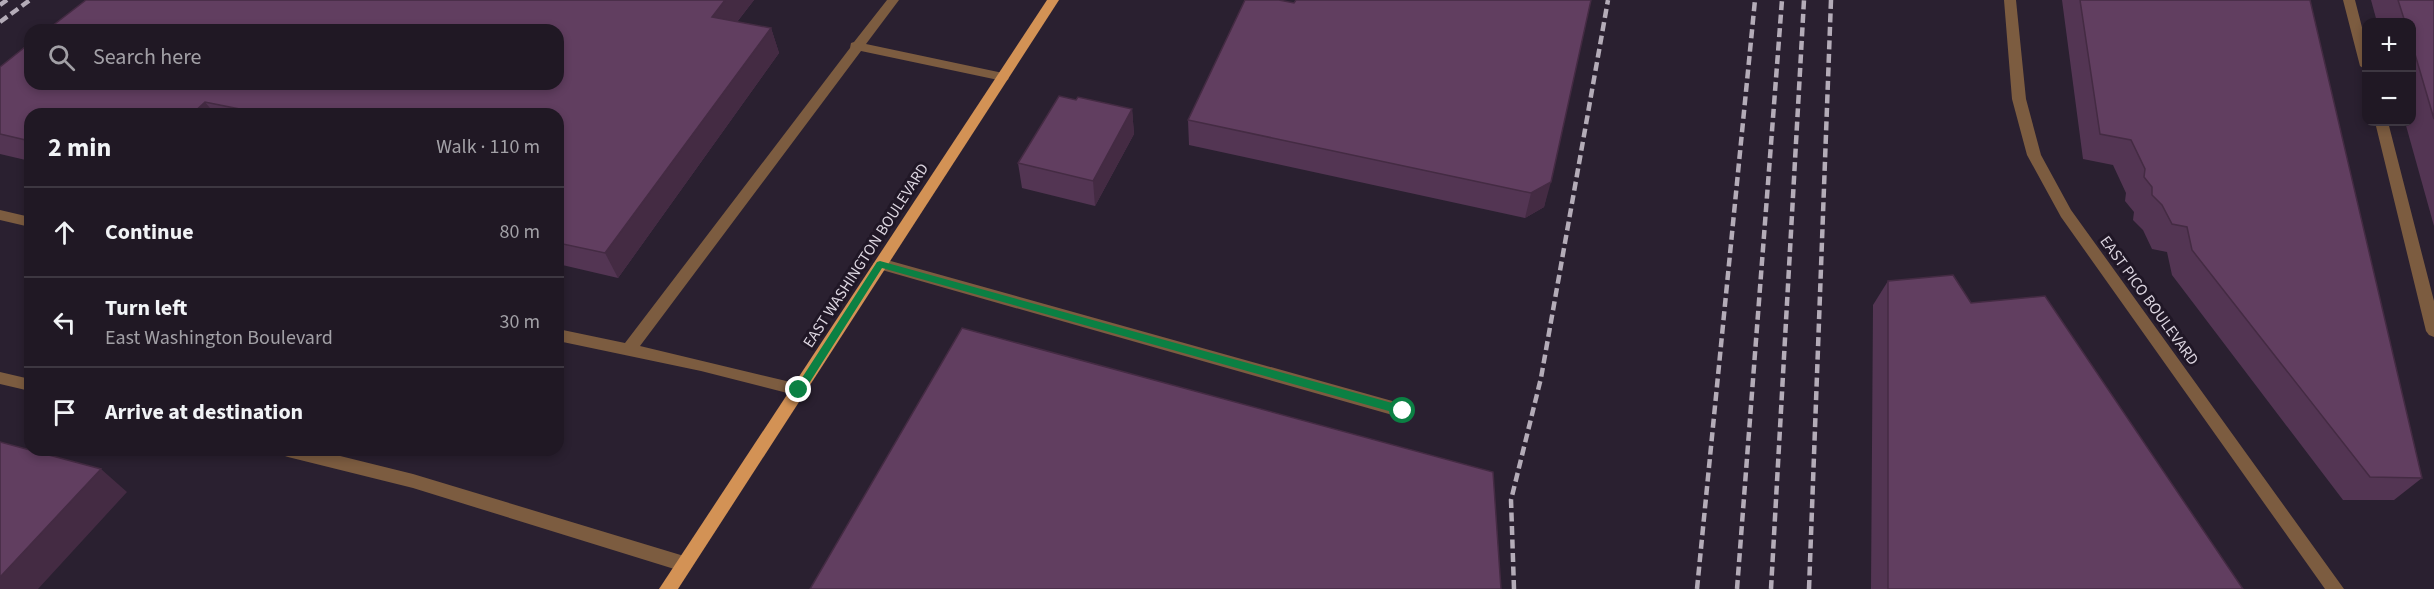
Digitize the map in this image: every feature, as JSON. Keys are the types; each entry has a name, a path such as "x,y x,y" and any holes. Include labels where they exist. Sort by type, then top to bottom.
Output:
{"main road":[{"name":"EAST WASHINGTON BOULEVARD","path":"668,589 1053,0"}],"street":[{"path":"628,350 855,46 893,0"},
{"name":"EAST PICO BOULEVARD","path":"2010,0 2019,99 2034,155 2066,213 2335,589"},
{"path":"2349,0 2362,48"},
{"path":"855,46 1003,77"},
{"path":"2382,126 2434,331"},
{"path":"0,215 24,221"},
{"path":"880,264 1403,411"},
{"path":"564,336 799,390"},
{"path":"0,378 24,384"},
{"path":"312,456 413,481 684,564"}],"building":[{"path":"86,0 725,0 712,17 771,28 605,253 564,244 564,108 234,108 205,102 198,108 24,108 24,140 0,134 0,67 24,48 24,90 564,90 564,24 55,24"},
{"path":"1245,0 1279,0 1294,3 1296,0 1591,0 1551,182 1531,193 1188,120"},
{"path":"2080,0 2310,0 2422,478 2370,477 2192,250 2187,227 2172,224 2162,205 2152,195 2152,187 2144,177 2145,169 2131,140 2100,134"},
{"path":"2398,0 2434,0 2434,119 2416,58 2416,18 2404,18"},
{"path":"1059,96 1076,100 1078,97 1132,109 1093,181 1018,163"},
{"path":"1953,275 1971,303 2045,296 2243,589 1888,589 1888,281"},
{"path":"962,328 1493,472 1501,589 810,589"},
{"path":"0,442 24,448 24,456 52,456 101,469 0,577"}],"railway":[{"path":"0,5 7,0"},
{"path":"0,22 30,0"},
{"path":"1514,589 1511,500 1541,378 1608,0"},
{"path":"1697,589 1755,0"},
{"path":"1737,589 1782,0"},
{"path":"1771,589 1804,0"},
{"path":"1809,589 1831,0"}],"route":[{"path":"799,390 880,264 1403,411"}]}
